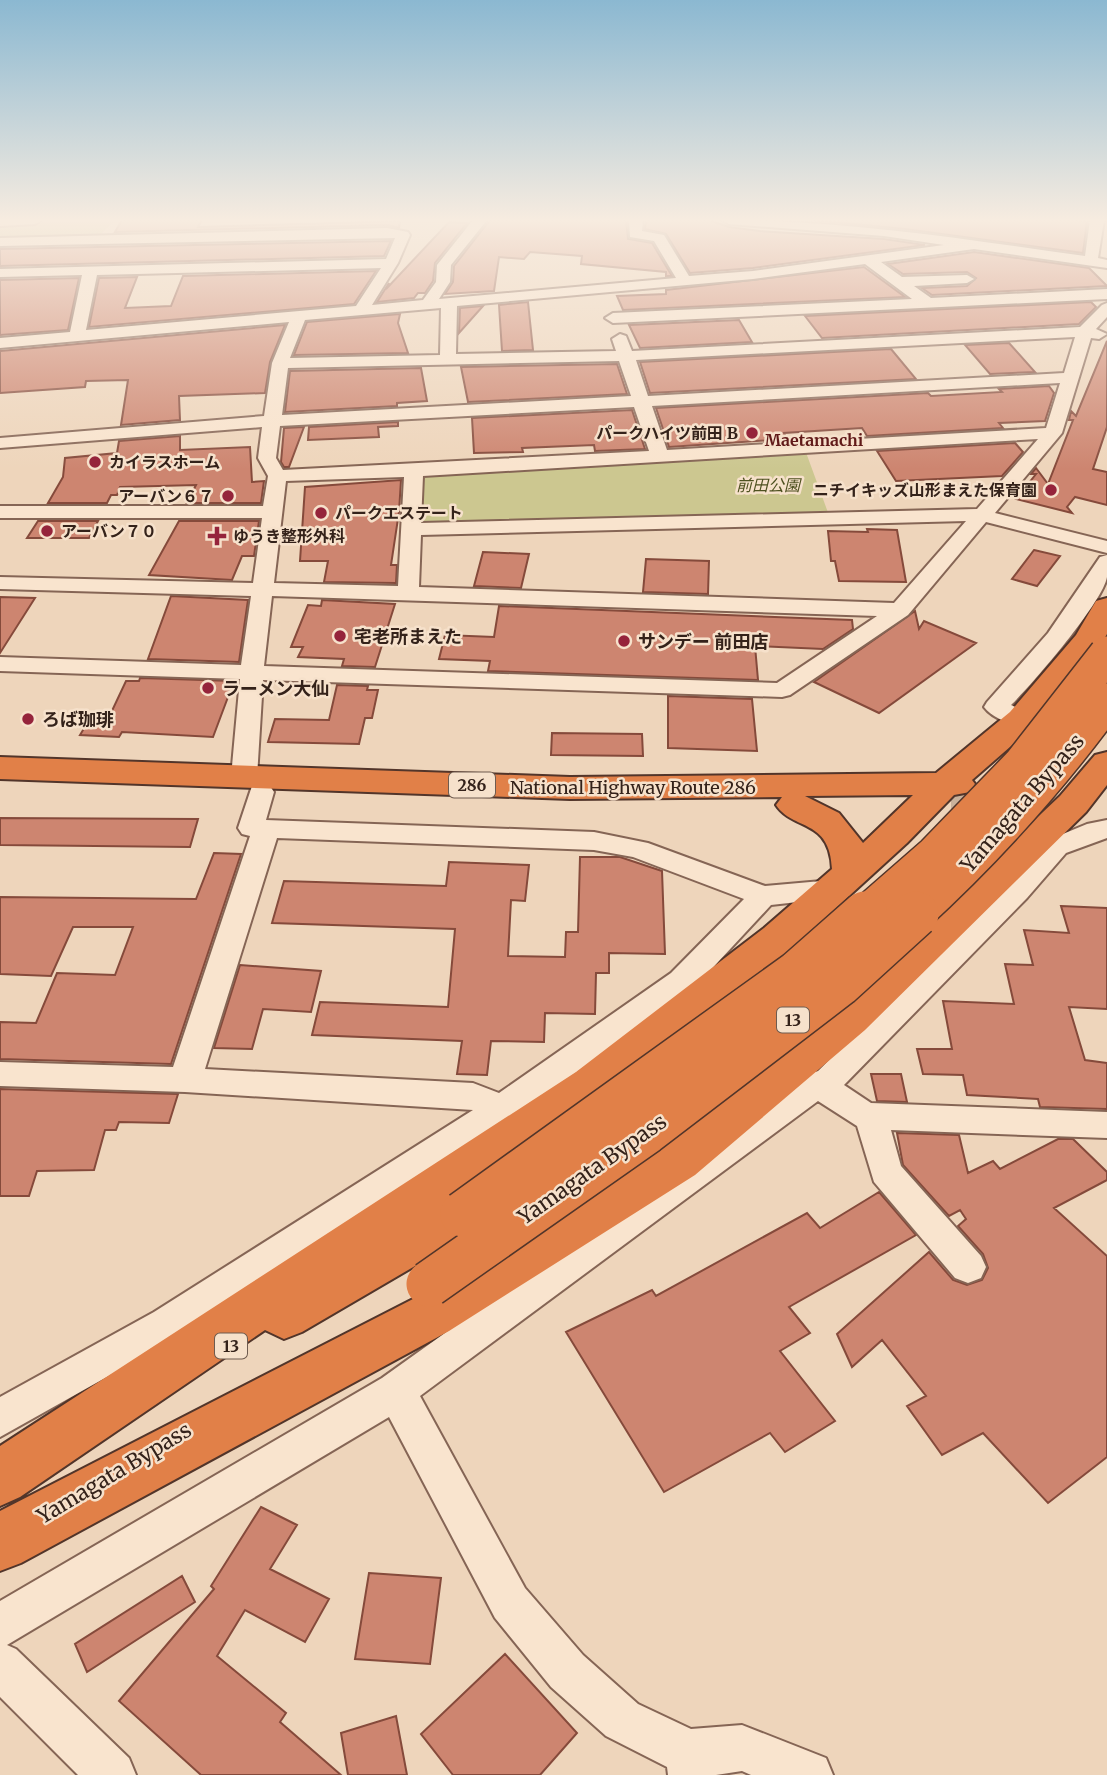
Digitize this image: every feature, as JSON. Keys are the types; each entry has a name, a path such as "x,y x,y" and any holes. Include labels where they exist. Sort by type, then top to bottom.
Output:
{"highway":[{"path":"0,1478 592,1084 778,938 842,881 948,795 1022,719 1089,639 1107,607"},
{"name":"Yamagata Bypass","path":"0,1478 463,1214 798,973 934,854 1011,774 1072,702 1107,654"},
{"name":"Yamagata Bypass","path":"0,1542 429,1284 647,1131 839,984 967,868 1080,738 1107,701"},
{"name":"National Highway Route 286","path":"0,768 595,806 794,805 948,795"},
{"name":"National Highway Route 286","path":"0,780 948,795"},
{"path":"0,1542 431,1315 678,1162 850,1019 1088,794"},
{"path":"794,805 814,811 836,831 852,859 842,881"}],"street":[{"path":"77,336 84,303"},
{"path":"360,312 366,303"},
{"path":"0,343 461,303"},
{"path":"607,303 660,456"},
{"path":"613,318 892,303"},
{"path":"928,303 961,339"},
{"path":"449,304 449,360"},
{"path":"0,664 782,690 900,610 1053,433 1068,378 1085,332 1107,308"},
{"path":"298,318 280,363 267,458 277,476 251,671 251,828 594,841 638,849 764,896 842,881"},
{"path":"280,363 625,356 1085,332 1107,335"},
{"path":"0,443 272,421 1068,378"},
{"path":"277,476 414,471 1053,433"},
{"path":"408,593 414,471"},
{"path":"0,512 273,513"},
{"path":"411,529 981,515 1107,547"},
{"path":"1022,719 996,707 1014,689 1087,594 1107,561"},
{"path":"0,583 408,593 900,610"},
{"path":"0,1626 396,1391 817,1084 829,1080 1017,891 1056,848 1096,830 1088,794"},
{"path":"185,1080 266,830"},
{"path":"0,1418 166,1324 502,1108 682,981 764,896"},
{"path":"0,1074 185,1080 473,1096 502,1108"},
{"path":"817,1084 865,1116 1093,1125 1107,1148"},
{"path":"871,1116 886,1172 968,1266"},
{"path":"396,1391 510,1603 567,1671 622,1720 691,1764 742,1748 809,1775"},
{"path":"0,1665 112,1775"}],"green space":[{"name":"前田公園","path":"804,447 830,518 411,529 414,471"}],"building":[{"path":"0,303 74,303 68,330 0,335"},
{"path":"94,303 127,303 125,308 171,306 172,303 355,303 89,327"},
{"path":"528,303 533,350 502,351 499,305"},
{"path":"620,303 778,303 623,310"},
{"path":"1074,303 1092,303 1096,307 1079,324 822,338 805,316"},
{"path":"483,306 459,333 460,308"},
{"path":"400,314 398,323 408,353 294,355 307,322"},
{"path":"739,320 752,342 640,348 629,325"},
{"path":"285,325 270,362 265,393 179,396 180,420 121,425 128,380 86,381 85,387 0,393 0,351"},
{"path":"1107,341 1107,427 1093,469 1107,472 1107,505 1075,497 1067,507 1072,513 1016,499 1036,474 1031,474 1036,468 1048,484 1073,420 1069,420 1071,411 1076,416"},
{"path":"1009,343 1035,372 990,374 965,345"},
{"path":"891,349 916,379 650,393 640,362"},
{"path":"617,364 627,394 468,402 461,367"},
{"path":"421,368 427,401 397,403 397,406 285,412 290,371"},
{"path":"1049,386 1054,393 1045,421 999,423 1003,428 867,436 862,428 784,433 787,439 669,447 656,408 928,393 931,396"},
{"path":"632,410 645,449 595,451 594,445 522,448 523,452 474,453 472,418"},
{"path":"398,422 398,426 378,427 379,437 308,440 309,427"},
{"path":"304,427 289,467 284,467 281,462 284,428"},
{"path":"180,436 180,450 250,447 252,482 264,481 261,503 187,503 196,485 120,487 117,495 111,495 107,503 48,503 63,477 65,458 117,453 119,441"},
{"path":"1015,443 1023,452 1002,476 896,481 877,451"},
{"path":"401,480 391,565 397,565 396,583 324,582 328,561 300,561 305,487"},
{"path":"38,521 98,521 89,538 27,538"},
{"name":"ゆうき整形外科","path":"179,521 259,521 254,556 242,556 232,580 149,575"},
{"path":"867,529 897,530 906,582 839,581 835,561 831,561 828,531 868,532"},
{"path":"1034,550 1060,556 1037,586 1012,579"},
{"path":"483,552 529,554 521,588 474,586"},
{"path":"646,559 709,561 708,594 643,592"},
{"path":"171,596 248,600 239,662 148,659"},
{"path":"0,597 35,598 0,653"},
{"name":"宅老所まえた","path":"322,600 395,604 375,667 342,666 344,659 298,657 303,647 291,647 308,605 321,606"},
{"name":"サンデー 前田店","path":"499,606 852,620 853,629 823,649 755,646 758,680 488,671 490,661 439,659 445,635 494,637"},
{"path":"915,611 919,629 924,621 976,643 879,713 814,682"},
{"path":"140,678 234,681 213,737 122,732 119,737 80,735 94,712 111,713 126,681 139,681"},
{"path":"337,685 368,686 367,690 378,690 372,718 365,718 359,744 268,742 275,719 329,720"},
{"path":"668,696 752,699 757,751 668,748"},
{"path":"552,733 642,734 643,756 551,755"},
{"path":"0,818 198,819 190,847 0,845"},
{"path":"214,853 241,854 171,1064 0,1059 0,1022 36,1023 57,973 115,975 133,927 73,927 51,976 0,974 0,897 196,899"},
{"path":"580,857 620,857 662,871 665,954 609,953 609,973 596,973 595,1014 545,1013 544,1042 491,1041 487,1075 457,1074 462,1041 312,1035 320,1002 448,1007 455,929 272,923 284,881 446,886 449,862 529,865 525,901 511,900 508,956 565,957 566,932 578,932"},
{"path":"1061,906 1107,908 1107,1009 1069,1007 1085,1060 1107,1063 1107,1109 1040,1107 1038,1099 967,1095 963,1075 923,1074 917,1049 952,1049 943,1001 1014,1004 1005,964 1033,965 1024,930 1069,933"},
{"path":"240,965 321,971 311,1012 263,1009 252,1049 214,1048"},
{"path":"871,1074 901,1074 907,1102 877,1101"},
{"path":"0,1089 178,1094 169,1123 119,1122 116,1130 105,1130 94,1170 37,1171 29,1196 0,1196"},
{"path":"897,1133 959,1135 968,1173 993,1161 1000,1169 1058,1139 1073,1139 1107,1172 1107,1180 1054,1208 1107,1256 1107,1457 1048,1503 983,1433 942,1455 907,1406 926,1396 882,1340 852,1367 837,1334 929,1252 953,1280 967,1285 982,1280 988,1268 983,1254 958,1226 966,1219 960,1210 949,1216 903,1165"},
{"path":"879,1192 916,1235 789,1307 810,1333 780,1351 835,1421 785,1452 770,1433 664,1492 566,1332 652,1290 656,1296 807,1213 820,1228"},
{"path":"261,1507 297,1525 270,1569 329,1599 305,1642 245,1610 217,1656 286,1713 280,1722 341,1775 201,1775 119,1701 214,1589 211,1586"},
{"path":"369,1573 441,1578 430,1664 355,1659"},
{"path":"182,1576 195,1602 87,1672 75,1644"},
{"path":"505,1654 577,1733 540,1775 453,1775 421,1734"},
{"path":"396,1716 407,1775 348,1775 341,1733"}],"tunnel":[{"path":"951,805 1008,805"}],"place":[{"name":"パークハイツ前田 B","path":"752,433"},
{"name":"カイラスホーム","path":"95,462"},
{"name":"ニチイキッズ山形まえた保育園","path":"1051,490"},
{"name":"アーバン６７","path":"228,496"},
{"name":"パークエステート","path":"321,513"},
{"name":"アーバン７０","path":"47,531"},
{"name":"ゆうき整形外科","path":"217,536"},
{"name":"宅老所まえた","path":"340,636"},
{"name":"サンデー 前田店","path":"624,641"},
{"name":"ラーメン大仙","path":"208,688"},
{"name":"ろば珈琲","path":"28,719"}],"district":[{"name":"Maetamachi","path":"814,440"}]}
